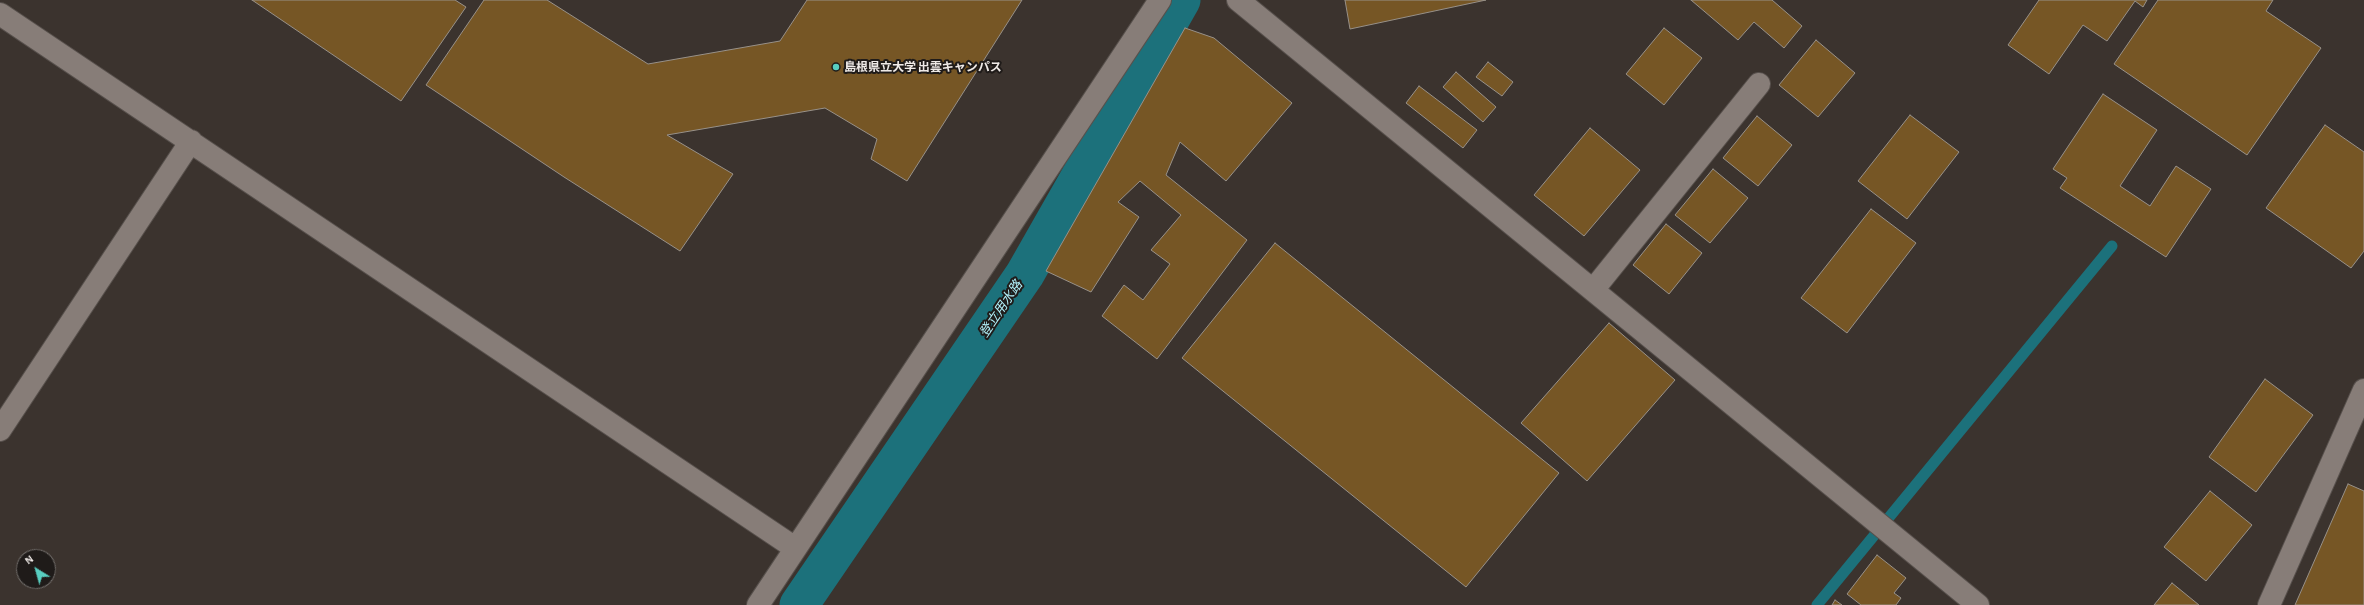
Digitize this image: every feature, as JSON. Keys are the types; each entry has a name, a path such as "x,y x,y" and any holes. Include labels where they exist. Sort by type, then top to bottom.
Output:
{"street":[{"path":"758,605 1160,0"},
{"path":"1238,0 1978,605"},
{"path":"0,14 795,548"},
{"path":"1593,290 1759,84"},
{"path":"0,430 191,141"},
{"path":"2269,605 2364,390"}],"building":[{"path":"252,0 455,0 466,7 401,101"},
{"path":"484,0 547,0 648,64 780,41 807,0 1022,0 907,181 871,159 877,139 825,108 667,135 733,174 680,251 564,177 426,85"},
{"path":"1345,0 1486,0 1350,29"},
{"path":"1691,0 1772,0 1802,26 1784,48 1754,22 1738,40"},
{"path":"2039,0 2147,0 2143,7 2135,1 2107,41 2083,25 2049,74 2008,45"},
{"path":"2158,0 2273,0 2266,11 2321,48 2247,155 2114,64"},
{"path":"1185,28 1214,38 1292,103 1226,181 1180,142 1166,175 1247,240 1157,359 1102,316 1124,285 1143,300 1170,264 1151,250 1181,215 1140,181 1118,202 1139,217 1091,292 1046,271"},
{"path":"1664,28 1702,58 1664,105 1626,74"},
{"path":"1816,40 1855,73 1818,117 1779,85"},
{"path":"1488,62 1513,82 1502,96 1476,77"},
{"path":"1456,72 1496,107 1483,122 1443,87"},
{"path":"1419,86 1477,130 1463,148 1406,103"},
{"path":"2103,94 2157,130 2120,186 2150,206 2176,166 2211,189 2166,257 2060,188 2067,178 2053,169"},
{"path":"1910,115 1959,152 1907,219 1858,181"},
{"path":"1757,116 1792,145 1758,186 1723,158"},
{"path":"2325,125 2364,152 2364,251 2351,268 2266,208"},
{"path":"1590,128 1640,170 1584,236 1534,195"},
{"path":"1713,169 1748,198 1710,243 1675,215"},
{"path":"1871,209 1916,243 1847,333 1801,298"},
{"path":"1666,224 1702,253 1669,294 1633,265"},
{"path":"1275,243 1559,473 1466,587 1182,358"},
{"path":"1609,323 1675,380 1587,481 1521,423"},
{"path":"2265,379 2313,415 2256,492 2209,457"},
{"path":"2348,484 2364,491 2364,605 2295,605"},
{"path":"2210,491 2252,525 2206,581 2164,547"},
{"path":"1877,555 1906,578 1894,593 1901,598 1896,605 1861,605 1847,594"},
{"path":"2172,583 2199,605 2154,605"},
{"path":"1835,600 1842,605 1832,605"}],"waterway":[{"name":"登立用水路","path":"799,605 1025,274 1181,0"},
{"path":"1817,605 2112,246"}],"place":[{"name":"島根県立大学 出雲キャンパス","path":"836,67"}]}
